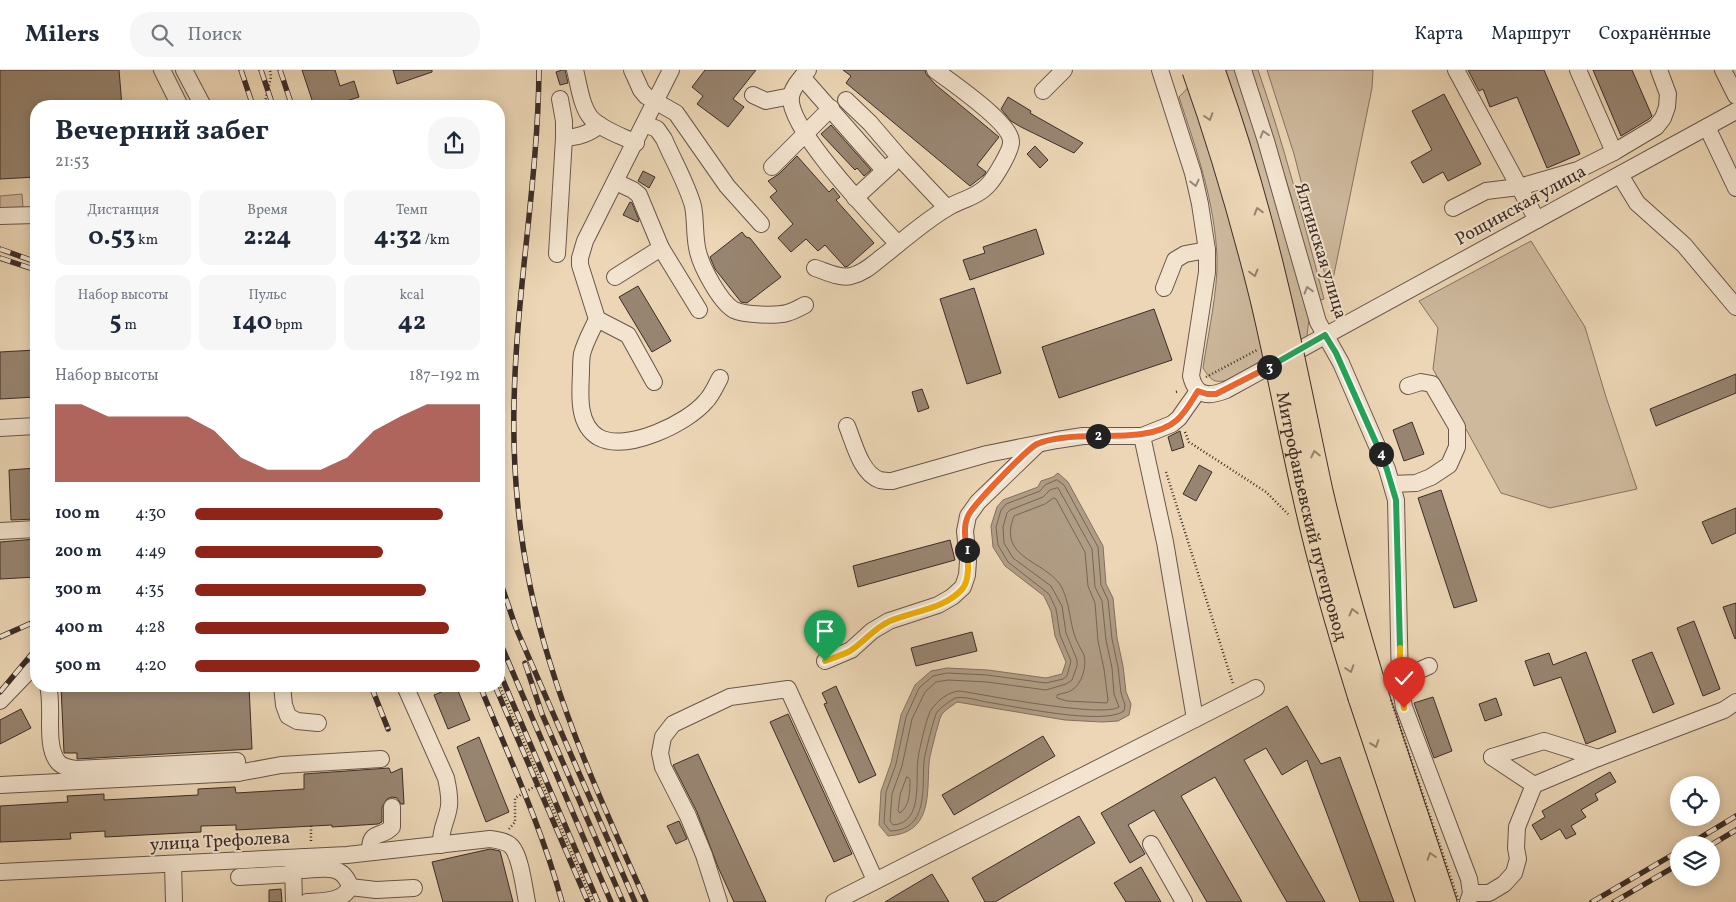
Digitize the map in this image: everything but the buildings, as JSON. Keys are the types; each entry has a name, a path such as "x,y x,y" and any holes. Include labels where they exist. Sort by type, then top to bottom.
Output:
{"main road":[{"name":"Митрофаньевский путепровод","path":"1193,70 1234,198 1258,287 1303,496 1335,623 1427,902"},
{"name":"Митрофаньевский путепровод","path":"1214,70 1236,135 1265,237 1291,344 1323,492 1355,616 1377,692 1446,902"}],"street":[{"path":"162,70 177,100"},
{"path":"184,70 200,100"},
{"path":"575,70 586,109 591,118 600,125 636,143"},
{"path":"632,70 641,90 676,114 726,186 760,224"},
{"path":"672,70 585,241 580,258 582,272 597,319 582,355 579,400 582,414 588,427 598,436 610,441 641,438 659,432 687,417 706,401 720,378"},
{"path":"815,268 850,277 864,271 947,208 981,191 990,184 1009,150 1012,140 998,119 935,70"},
{"path":"1043,91 1064,70"},
{"path":"848,426 861,460 870,473 880,480 892,481 987,454 1057,440 1083,436 1142,436 1172,424 1179,418 1198,391 1193,384 1191,376 1207,272 1207,250 1193,173 1160,70"},
{"name":"Ялтинская улица","path":"1198,391 1216,394 1226,390 1325,335 1312,307 1266,141 1243,70"},
{"path":"1456,70 1537,220"},
{"path":"1578,70 1614,152"},
{"path":"1452,208 1486,191 1518,187 1578,170 1614,152 1656,127 1663,118 1667,107 1668,94 1660,70"},
{"path":"1723,70 1736,96"},
{"path":"884,170 831,108 805,74 794,88 791,96 792,108 806,134 834,173 898,244"},
{"path":"753,95 766,101 791,96"},
{"path":"557,254 564,138 564,121 560,99"},
{"path":"846,100 870,123 947,208"},
{"path":"772,167 831,108"},
{"name":"Рощинская улица","path":"1325,335 1736,111"},
{"path":"645,124 657,129 664,139 693,206 697,249 700,259 705,271 726,304 735,310 746,313 778,315 805,305"},
{"path":"564,138 577,137 589,133 600,125"},
{"path":"1707,127 1736,188"},
{"path":"855,198 884,170 900,158"},
{"path":"1620,175 1637,203 1684,245 1736,307"},
{"path":"616,182 639,195 662,248 698,310"},
{"path":"0,216 30,214"},
{"path":"615,278 662,248"},
{"path":"1164,288 1175,260 1185,254 1207,250"},
{"path":"597,319 628,335 654,382"},
{"path":"1325,335 1339,358 1392,484 1396,500 1400,672 1404,708 1469,879 1469,898 1489,893 1504,884 1514,873 1518,859 1516,848 1517,827 1534,785 1598,758 1724,710 1736,702"},
{"path":"1392,484 1416,483 1431,477 1449,465 1457,447 1457,427 1432,384 1421,382 1408,386"},
{"path":"0,428 30,426"},
{"path":"1142,436 1166,542 1195,719"},
{"path":"825,661 851,650 872,631 889,621 938,604 952,597 963,587 967,575 968,561 965,531 968,516 978,502 1037,444"},
{"path":"0,531 30,529"},
{"path":"1400,672 1413,673 1429,666"},
{"path":"0,701 30,671"},
{"path":"834,902 1256,688"},
{"path":"719,902 704,855 688,816 663,767 660,753 663,737 673,724 730,698 788,689 875,880"},
{"path":"48,692 51,744 58,763 67,768 237,761 238,772"},
{"path":"283,692 284,705 288,716 297,721 318,722"},
{"path":"408,692 447,785 449,807 440,834 441,845"},
{"path":"1534,785 1492,757 1544,741 1598,758"},
{"path":"0,785 238,772 282,764 381,759"},
{"path":"370,852 372,838 376,834 389,831 392,827 392,807"},
{"name":"улица Трефолева","path":"0,872 173,864 296,863 490,838 501,840"},
{"path":"501,840 512,846 517,858 527,902"},
{"path":"1151,844 1184,902"},
{"path":"239,878 296,863"},
{"path":"296,863 304,870 328,868 338,870 345,875 350,887 348,892 335,899 307,902"},
{"path":"294,902 296,863"},
{"path":"173,864 174,902"},
{"path":"350,887 376,890 414,888"}],"path":[{"path":"265,100 271,77 270,70"},
{"path":"1179,418 1189,442 1225,467"},
{"path":"1165,469 1237,697"},
{"path":"502,692 593,902"},
{"path":"501,840 516,822 515,798 541,783"},
{"path":"311,826 311,832"}],"shaded area":[{"path":"1205,70 1238,70 1309,318 1307,336 1230,380 1220,381 1211,379 1203,368 1217,271 1213,217 1204,176 1179,97"},
{"path":"1251,70 1258,70 1285,155 1324,299 1318,301 1291,196"},
{"path":"1267,70 1373,70 1372,88 1330,294 1294,154"},
{"path":"22,194 23,207 0,208 0,196"},
{"path":"1531,241 1585,327 1637,489 1550,508 1501,493 1433,369 1438,328 1419,301"}],"water":[{"path":"1058,473 1068,482 1103,546 1106,584 1113,598 1117,638 1126,692 1131,704 1129,715 1118,721 1065,720 957,702 944,712 939,721 930,759 927,800 920,820 913,828 888,836 879,825 881,791 891,763 901,715 915,685 931,671 947,668 988,670 1046,678 1062,674 1066,662 1055,636 1051,611 1044,596 1005,566 993,547 991,526 997,507 1003,500 1038,487 1041,481"}],"railway":[{"path":"241,70 251,100"},
{"path":"261,70 271,100"},
{"path":"280,70 290,100"},
{"path":"539,70 535,154 519,320 514,404 515,470 522,535 533,600 560,694 594,784 646,902"},
{"path":"0,249 30,260"},
{"path":"0,258 30,268"},
{"path":"505,596 516,628 635,902"},
{"path":"0,637 30,624"},
{"path":"505,654 611,902"},
{"path":"0,692 30,656"},
{"path":"525,663 542,714 623,902"},
{"path":"505,685 598,902"},
{"path":"373,692 388,729"},
{"path":"482,692 535,820 562,902"},
{"path":"498,692 588,902"},
{"path":"1703,836 1736,816"},
{"path":"1720,840 1736,830"},
{"path":"1592,902 1670,856"},
{"path":"1614,902 1670,869"}],"route":[{"path":"825,661 851,650 872,631 889,621 938,604 952,597 963,587 967,575 968,561 965,531 968,516 978,502 1037,444 1083,436 1142,436 1172,424 1179,418 1198,391 1216,394 1226,390 1325,335 1336,353 1387,470 1396,500 1401,658 1400,684 1404,708"}]}
